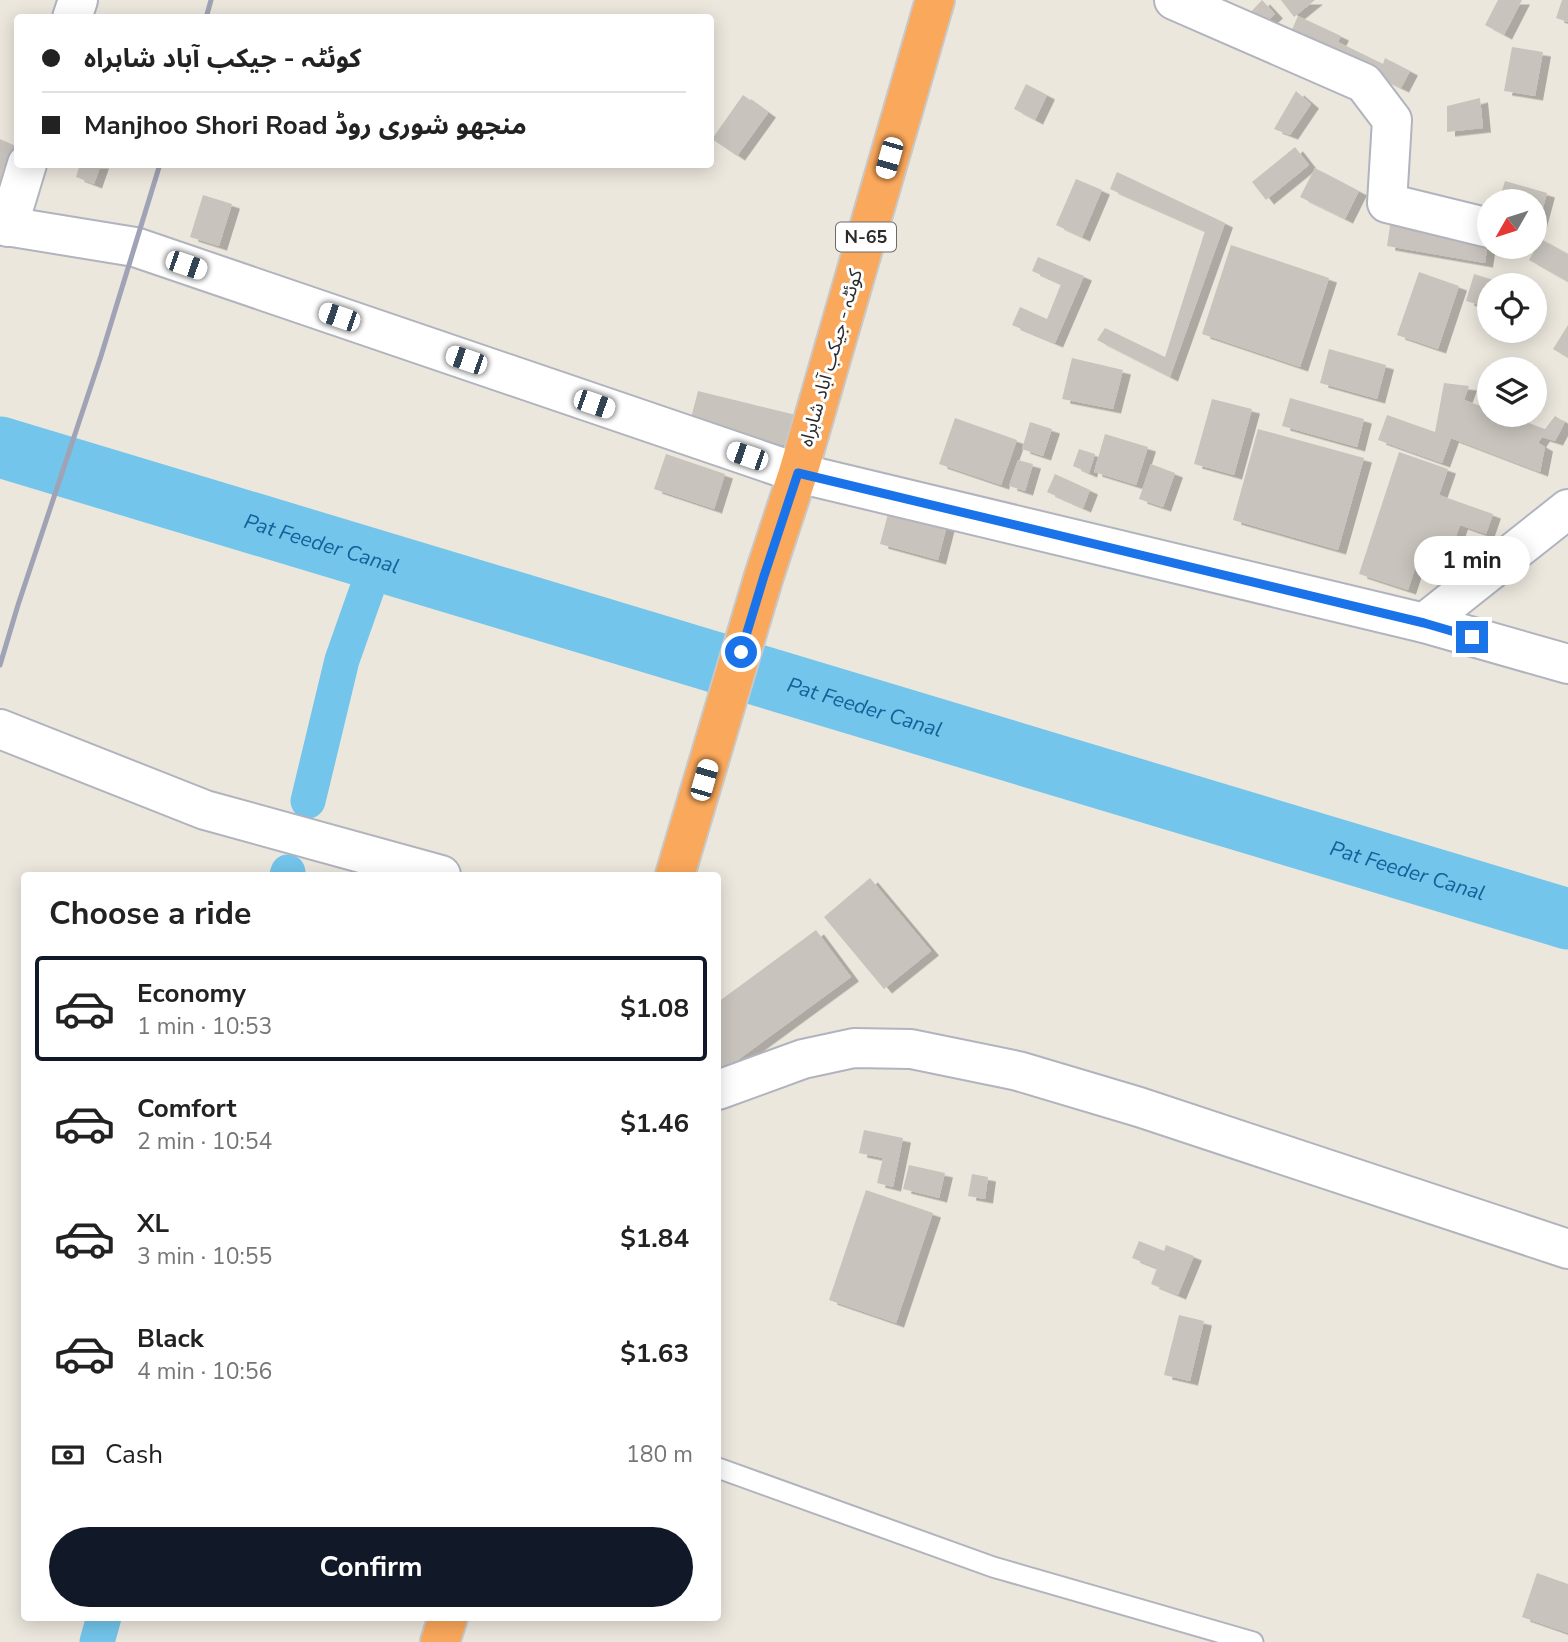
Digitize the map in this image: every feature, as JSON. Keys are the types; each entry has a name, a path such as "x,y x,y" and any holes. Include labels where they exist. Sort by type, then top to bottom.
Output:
{"highway":[{"name":"کوئٹہ - جیکب آباد شاہراہ","path":"676,872 764,576 798,473 935,0"},
{"path":"440,1642 447,1621"}],"street":[{"path":"1174,0 1364,83 1392,120 1387,203 1477,225"},
{"path":"26,168 4,226 135,247 798,473 1424,623 1568,664"},
{"path":"1424,623 1568,509"},
{"path":"0,729 205,810 430,872"},
{"path":"721,1089 803,1059 854,1048 911,1049 1018,1070 1139,1107 1568,1249"}],"lane":[{"path":"721,1469 993,1567 1253,1642"}],"building":[{"path":"1262,0 1275,14 1260,27 1248,15"},
{"path":"1281,0 1315,0 1294,17"},
{"path":"1498,0 1522,0 1504,35 1485,25"},
{"path":"1562,0 1568,0 1568,22 1556,18"},
{"path":"1298,16 1341,36 1338,42 1383,64 1385,58 1410,71 1401,88 1290,34"},
{"path":"1512,47 1543,52 1535,96 1504,91"},
{"path":"1026,84 1047,95 1035,120 1014,109"},
{"path":"1296,91 1311,104 1290,135 1274,129"},
{"path":"743,95 768,113 737,156 714,140 714,136"},
{"path":"1480,98 1483,128 1447,132 1447,106"},
{"path":"0,139 14,145 14,168 16,168 9,188 0,184"},
{"path":"1295,147 1309,165 1266,200 1252,182"},
{"path":"79,168 100,168 94,184 76,177"},
{"path":"1315,168 1359,191 1345,219 1300,197"},
{"path":"1117,172 1225,223 1170,377 1097,340 1105,328 1165,357 1205,231 1110,189"},
{"path":"1076,179 1102,190 1082,237 1056,225"},
{"path":"1505,181 1533,189 1503,189"},
{"path":"203,195 232,204 219,246 190,237"},
{"path":"1391,219 1477,234 1477,259 1486,259 1485,263 1387,246"},
{"path":"1547,242 1568,254 1568,282 1529,260 1547,259"},
{"path":"1231,245 1329,278 1300,367 1202,334"},
{"path":"1038,257 1084,276 1055,343 1012,325 1020,307 1047,319 1061,284 1032,271"},
{"path":"1419,272 1459,286 1438,349 1397,335"},
{"path":"1474,274 1477,275 1477,304 1466,301"},
{"path":"1568,325 1568,358 1553,349"},
{"path":"1329,349 1386,365 1377,399 1320,383"},
{"path":"1072,358 1123,370 1113,409 1062,399"},
{"path":"1444,383 1469,386 1464,400 1477,405 1477,427 1545,429 1555,416 1565,422 1555,441 1542,437 1538,443 1545,447 1540,472 1451,438 1442,463 1378,440 1387,415 1435,432"},
{"path":"698,391 800,416 792,447 690,422"},
{"path":"1290,398 1364,419 1357,447 1282,426"},
{"path":"1212,399 1252,409 1234,475 1194,464"},
{"path":"955,418 1017,440 1001,485 939,464"},
{"path":"1030,422 1052,429 1043,456 1022,449"},
{"path":"1258,429 1364,458 1338,550 1233,520"},
{"path":"1105,434 1148,447 1136,485 1094,472"},
{"path":"1079,449 1095,454 1089,473 1073,466"},
{"path":"1399,452 1448,469 1439,495 1493,514 1486,534 1460,525 1449,556 1422,547 1408,590 1359,574"},
{"path":"666,454 725,474 714,509 654,489"},
{"path":"1018,460 1033,464 1025,491 1009,486"},
{"path":"1151,464 1175,473 1163,507 1139,499"},
{"path":"1055,474 1090,490 1083,508 1047,492"},
{"path":"889,510 947,525 938,560 880,544"},
{"path":"870,878 931,951 884,989 824,917"},
{"path":"816,930 851,977 721,1072 721,1000"},
{"path":"864,1130 903,1138 893,1187 877,1183 883,1158 859,1153"},
{"path":"909,1165 945,1173 939,1198 903,1189"},
{"path":"972,1174 988,1177 985,1199 968,1196"},
{"path":"866,1190 933,1213 896,1323 829,1300"},
{"path":"1139,1241 1164,1251 1166,1245 1194,1256 1178,1295 1151,1284 1157,1268 1132,1258"},
{"path":"1179,1315 1204,1321 1190,1381 1164,1375"},
{"path":"1537,1573 1568,1584 1568,1633 1522,1617"}],"waterway":[{"name":"Pat Feeder Canal","path":"0,447 1568,919"},
{"path":"308,801 342,660 377,561"},
{"path":"97,1642 103,1621"}],"railway":[{"path":"207,14 211,0"},
{"path":"0,665 101,356 159,168"}],"route":[{"path":"741,652 798,473 1424,623 1472,637"}]}
